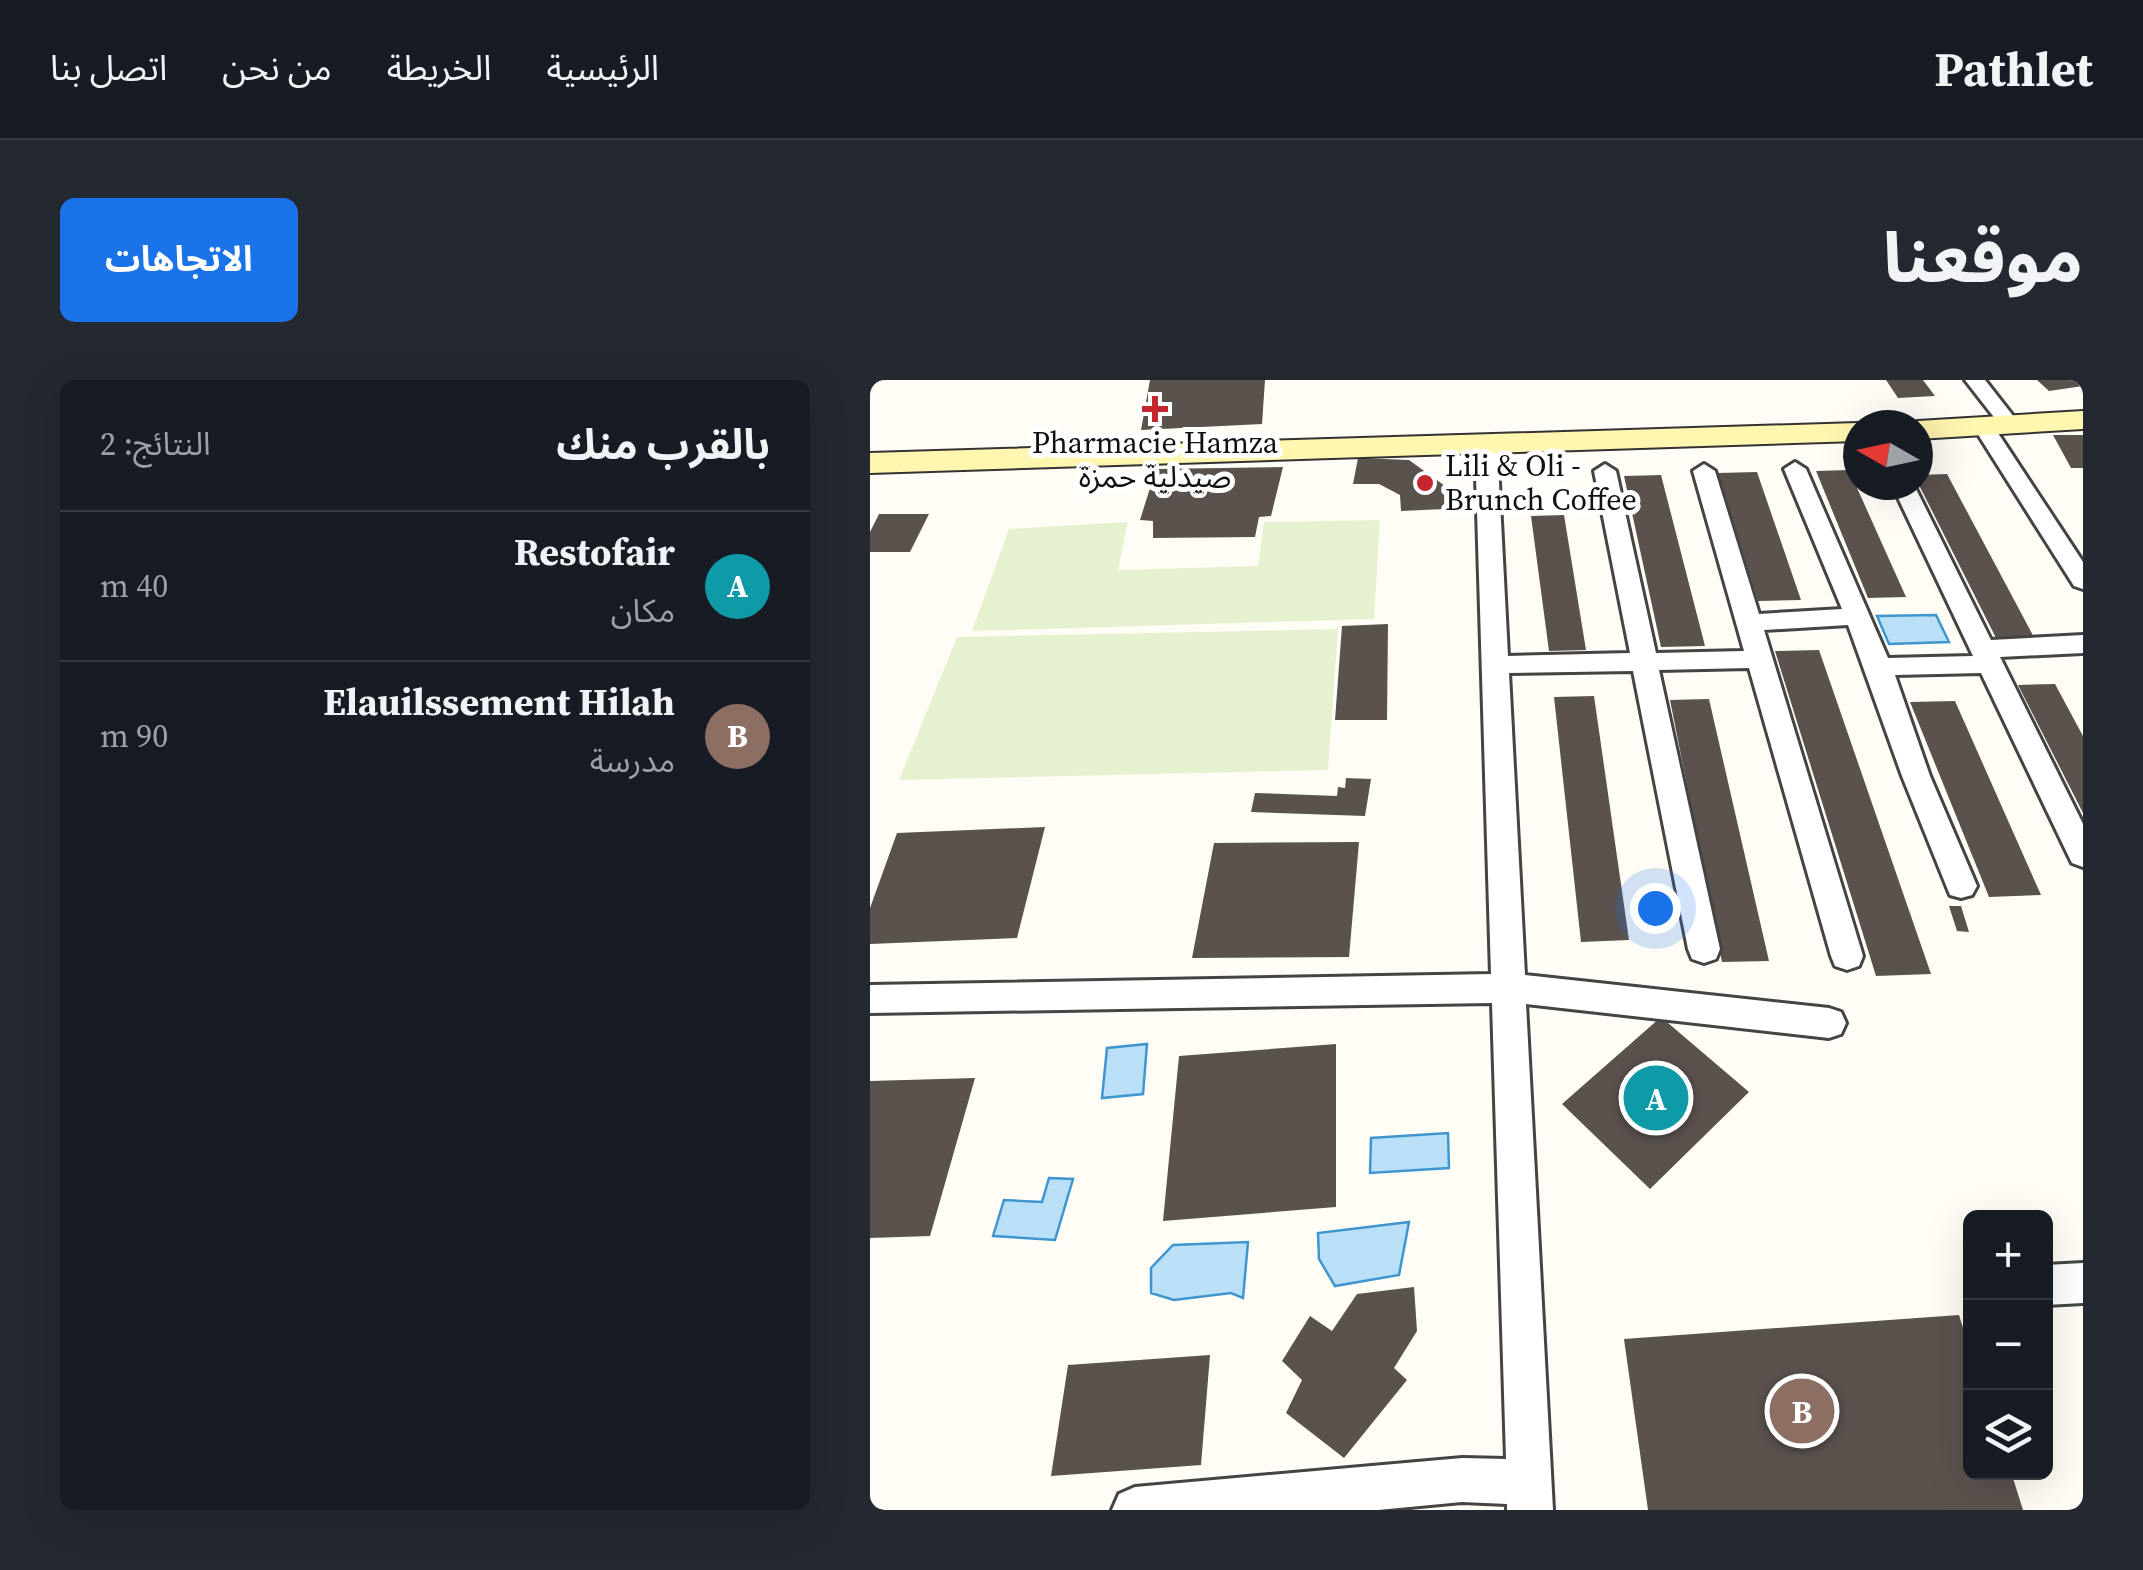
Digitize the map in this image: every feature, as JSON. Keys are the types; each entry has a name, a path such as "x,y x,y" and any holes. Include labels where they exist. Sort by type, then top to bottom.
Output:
{"street":[{"path":"1975,380 2083,581"},
{"path":"1933,429 2083,420"},
{"path":"870,463 1843,432"},
{"path":"1135,1510 1462,1480 1530,1496 1486,444"},
{"path":"1795,469 1878,667 1916,776 1962,886"},
{"path":"1604,471 1704,949"},
{"path":"1704,471 1847,956"},
{"path":"1910,500 2083,855"},
{"path":"1748,623 1857,616"},
{"path":"1878,667 2083,644"},
{"path":"1495,665 1759,659"},
{"path":"870,999 1509,988 1829,1023"},
{"path":"2053,1285 2083,1283"}],"green space":[{"path":"1380,520 1374,619 972,631 1009,529 1128,522 1118,570 1258,566 1264,522"},
{"path":"1338,629 1328,770 899,780 957,637"}],"water":[{"path":"1936,615 1949,642 1889,644 1877,616"},
{"path":"1147,1044 1143,1094 1102,1098 1107,1048"},
{"path":"1448,1133 1449,1168 1370,1173 1371,1138"},
{"path":"1049,1178 1073,1179 1055,1240 993,1236 1004,1200 1042,1202"},
{"path":"1409,1222 1399,1275 1335,1286 1319,1259 1318,1233"},
{"path":"1248,1242 1243,1298 1231,1293 1174,1300 1151,1293 1151,1268 1173,1245"}],"building":[{"path":"1150,380 1265,380 1262,424 1141,430"},
{"path":"1886,380 1923,380 1935,396 1898,398"},
{"path":"2037,380 2083,380 2083,386 2049,391"},
{"path":"2053,435 2083,435 2083,468 2071,468"},
{"path":"1358,458 1409,460 1445,486 1445,509 1401,511 1400,495 1379,484 1353,484"},
{"path":"1283,467 1271,516 1259,517 1255,537 1153,538 1153,521 1140,520 1156,469"},
{"path":"1843,470 1843,500 1862,500 1906,597 1868,598 1816,471"},
{"path":"1757,472 1801,600 1758,601 1718,473"},
{"path":"1933,474 1947,474 2035,639 1997,640 1927,500 1933,500"},
{"path":"1661,475 1705,646 1661,647 1624,476"},
{"path":"879,514 929,514 910,552 870,552 870,532"},
{"path":"1564,515 1586,650 1549,651 1531,516"},
{"path":"1388,624 1387,720 1335,720 1342,626"},
{"path":"1819,650 1931,974 1876,976 1775,651"},
{"path":"2055,684 2083,736 2083,813 2018,685"},
{"path":"1594,696 1629,940 1581,942 1554,697"},
{"path":"1709,699 1769,961 1722,962 1670,700"},
{"path":"1955,701 2041,895 1989,897 1910,702"},
{"path":"1346,778 1371,779 1365,816 1251,812 1255,793 1337,796 1338,787 1345,788"},
{"path":"1045,827 1017,938 870,944 870,908 897,833"},
{"path":"1359,842 1349,957 1192,958 1214,843"},
{"path":"1949,906 1961,906 1969,932 1957,931"},
{"path":"1661,1017 1749,1092 1650,1189 1562,1104"},
{"path":"1336,1044 1336,1207 1163,1221 1179,1056"},
{"path":"975,1078 930,1236 870,1238 870,1081"},
{"path":"1414,1287 1417,1331 1394,1368 1407,1380 1344,1458 1286,1413 1302,1380 1282,1361 1310,1316 1332,1331 1357,1294"},
{"path":"1959,1315 1963,1328 1963,1480 2014,1480 2023,1510 1648,1510 1624,1339"},
{"path":"1210,1355 1201,1465 1051,1476 1068,1365"}],"place":[{"name":"Pharmacie Hamza صيدلية حمزة","path":"1155,409"},
{"name":"Lili & Oli - Brunch Coffee","path":"1425,483"},
{"name":"Restofair","path":"1656,1098"},
{"name":"Elauilssement Hilah","path":"1802,1411"}]}
